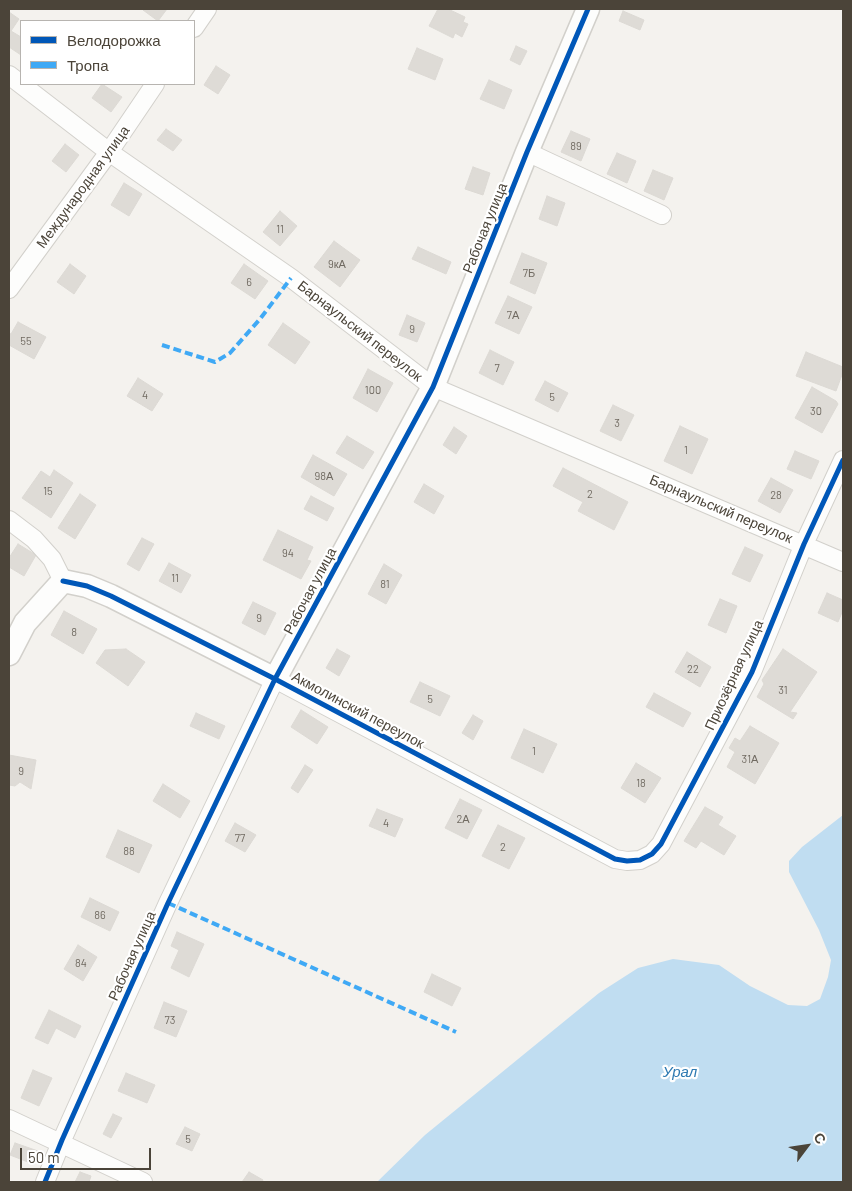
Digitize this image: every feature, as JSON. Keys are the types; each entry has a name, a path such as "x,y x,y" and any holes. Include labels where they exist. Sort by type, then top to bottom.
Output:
{"street":[{"path":"195,27 207,9"},
{"name":"Рабочая улица","path":"45,1182 168,903 275,679 433,387 588,9"},
{"name":"Барнаульский переулок","path":"9,76 20,84"},
{"name":"Барнаульский переулок","path":"21,85 109,152 291,278 433,387 843,562"},
{"name":"Международная улица","path":"9,289 155,85"},
{"path":"528,152 662,215"},
{"name":"Приозёрная улица","path":"640,860 652,854 662,844 752,672 804,544 843,460"},
{"path":"9,520 34,540 52,559 63,581 25,623 9,654"},
{"name":"Акмолинский переулок","path":"63,581 87,586 111,596 275,679 615,859 640,860"},
{"path":"9,1119 143,1182"}],"water":[{"name":"Урал","path":"843,815 843,1182 377,1182 425,1135 599,993 638,968 673,959 719,965 750,986 788,1005 807,1006 820,999 828,977 831,960 819,930 789,872 789,861 802,847"}],"building":[{"path":"143,9 167,9 159,20"},
{"path":"438,9 448,9 465,17 463,22 468,24 462,37 455,33 453,38 429,26"},
{"path":"623,11 644,20 640,30 619,21"},
{"path":"9,12 19,19 11,31 20,36 20,54 9,47"},
{"path":"516,46 527,51 520,65 510,60"},
{"path":"417,48 443,59 435,80 408,69"},
{"path":"216,66 230,75 218,94 204,85"},
{"path":"489,80 512,90 504,109 480,99"},
{"path":"101,85 122,97 111,112 92,98"},
{"path":"166,129 182,140 173,151 157,140"},
{"path":"571,131 590,139 581,161 561,152"},
{"path":"65,144 79,155 66,172 52,161"},
{"path":"617,153 636,161 627,183 607,174"},
{"path":"473,167 490,173 483,195 465,189"},
{"path":"653,170 673,178 664,200 644,191"},
{"path":"124,183 142,194 129,216 111,205"},
{"path":"547,196 565,203 557,226 539,219"},
{"path":"280,211 297,226 280,246 263,232"},
{"path":"334,241 360,260 340,287 314,267"},
{"path":"418,247 451,262 446,274 412,259"},
{"path":"522,253 547,263 535,294 510,283"},
{"path":"70,264 86,276 74,294 57,282"},
{"path":"244,264 268,281 255,299 231,283"},
{"path":"508,296 532,307 519,334 495,323"},
{"path":"407,315 425,323 417,342 399,335"},
{"path":"18,322 46,337 34,359 9,345 9,333 11,334"},
{"path":"283,323 310,342 295,364 268,345"},
{"path":"490,350 514,362 503,385 479,373"},
{"path":"806,352 843,367 836,391 796,376"},
{"path":"368,369 393,383 377,412 353,398"},
{"path":"138,378 163,394 152,411 127,396"},
{"path":"545,381 568,393 558,412 535,400"},
{"path":"812,387 838,404 822,433 795,418"},
{"path":"613,405 634,415 621,441 600,431"},
{"path":"680,426 708,439 692,474 664,461"},
{"path":"454,427 467,436 456,454 443,445"},
{"path":"347,436 374,452 363,469 336,453"},
{"path":"795,451 819,461 811,479 787,469"},
{"path":"313,455 347,474 334,496 301,477"},
{"path":"563,468 628,502 614,530 578,511 583,502 553,486"},
{"path":"54,470 73,483 51,518 22,498 41,471 50,477"},
{"path":"771,478 793,490 780,513 758,501"},
{"path":"424,484 444,496 434,514 414,502"},
{"path":"80,494 96,505 75,539 58,528"},
{"path":"311,496 334,508 327,521 304,509"},
{"path":"278,530 313,547 307,560 311,561 301,579 263,560"},
{"path":"142,538 154,544 139,571 127,564"},
{"path":"18,544 36,555 24,576 9,567 9,558"},
{"path":"745,547 763,555 750,582 732,574"},
{"path":"169,563 191,575 181,593 159,581"},
{"path":"384,564 402,575 386,604 368,594"},
{"path":"827,593 843,600 843,610 838,622 818,613"},
{"path":"720,599 737,606 726,633 708,625"},
{"path":"253,602 276,613 265,635 242,623"},
{"path":"64,611 97,629 83,654 51,635"},
{"path":"126,649 145,662 128,686 96,663 105,650"},
{"path":"337,649 350,656 339,676 326,668"},
{"path":"783,649 817,672 790,712 797,713 793,719 757,697 764,684 762,680"},
{"path":"687,652 711,667 700,687 675,672"},
{"path":"420,682 450,696 440,716 410,702"},
{"path":"654,693 691,713 683,727 646,707"},
{"path":"301,710 328,727 317,744 291,727"},
{"path":"196,713 225,726 219,739 190,726"},
{"path":"473,715 483,721 473,740 462,733"},
{"path":"750,726 779,743 755,784 727,767 735,752 729,748 735,738 740,741"},
{"path":"524,729 557,744 543,773 511,758"},
{"path":"9,755 36,760 31,789 20,782 15,786 9,785"},
{"path":"636,763 661,778 645,803 621,788"},
{"path":"305,765 313,770 298,793 291,788"},
{"path":"163,784 190,801 180,818 153,801"},
{"path":"460,799 482,810 467,839 445,828"},
{"path":"705,807 723,817 718,825 736,836 724,855 701,841 696,848 684,841"},
{"path":"377,809 403,819 395,837 369,826"},
{"path":"235,823 256,835 245,852 225,841"},
{"path":"498,825 525,838 509,869 482,856"},
{"path":"118,830 152,845 139,873 106,857"},
{"path":"90,898 119,912 110,931 81,917"},
{"path":"177,932 204,944 189,977 171,968 179,950 171,946"},
{"path":"78,945 97,957 83,981 64,969"},
{"path":"432,974 461,988 452,1006 424,992"},
{"path":"164,1002 187,1011 176,1037 154,1028"},
{"path":"49,1010 81,1026 75,1038 56,1028 48,1044 35,1038"},
{"path":"33,1070 52,1078 39,1106 21,1098"},
{"path":"126,1073 155,1085 147,1103 118,1091"},
{"path":"113,1114 122,1118 111,1138 103,1134"},
{"path":"185,1127 200,1134 192,1151 176,1144"},
{"path":"15,1143 38,1151 33,1164 10,1155"},
{"path":"80,1172 91,1176 89,1182 75,1182"},
{"path":"249,1172 263,1180 262,1182 242,1182"}],"marked path":[{"path":"162,345 215,362 230,353 260,319 291,278"},
{"path":"168,903 456,1032"}],"cycle path":[{"path":"45,1182 168,903 275,679 433,387 527,152 588,9"},
{"path":"63,581 87,586 111,596 275,679 615,859 627,861 640,860 652,854 661,844 752,672 804,544 843,460"}]}
